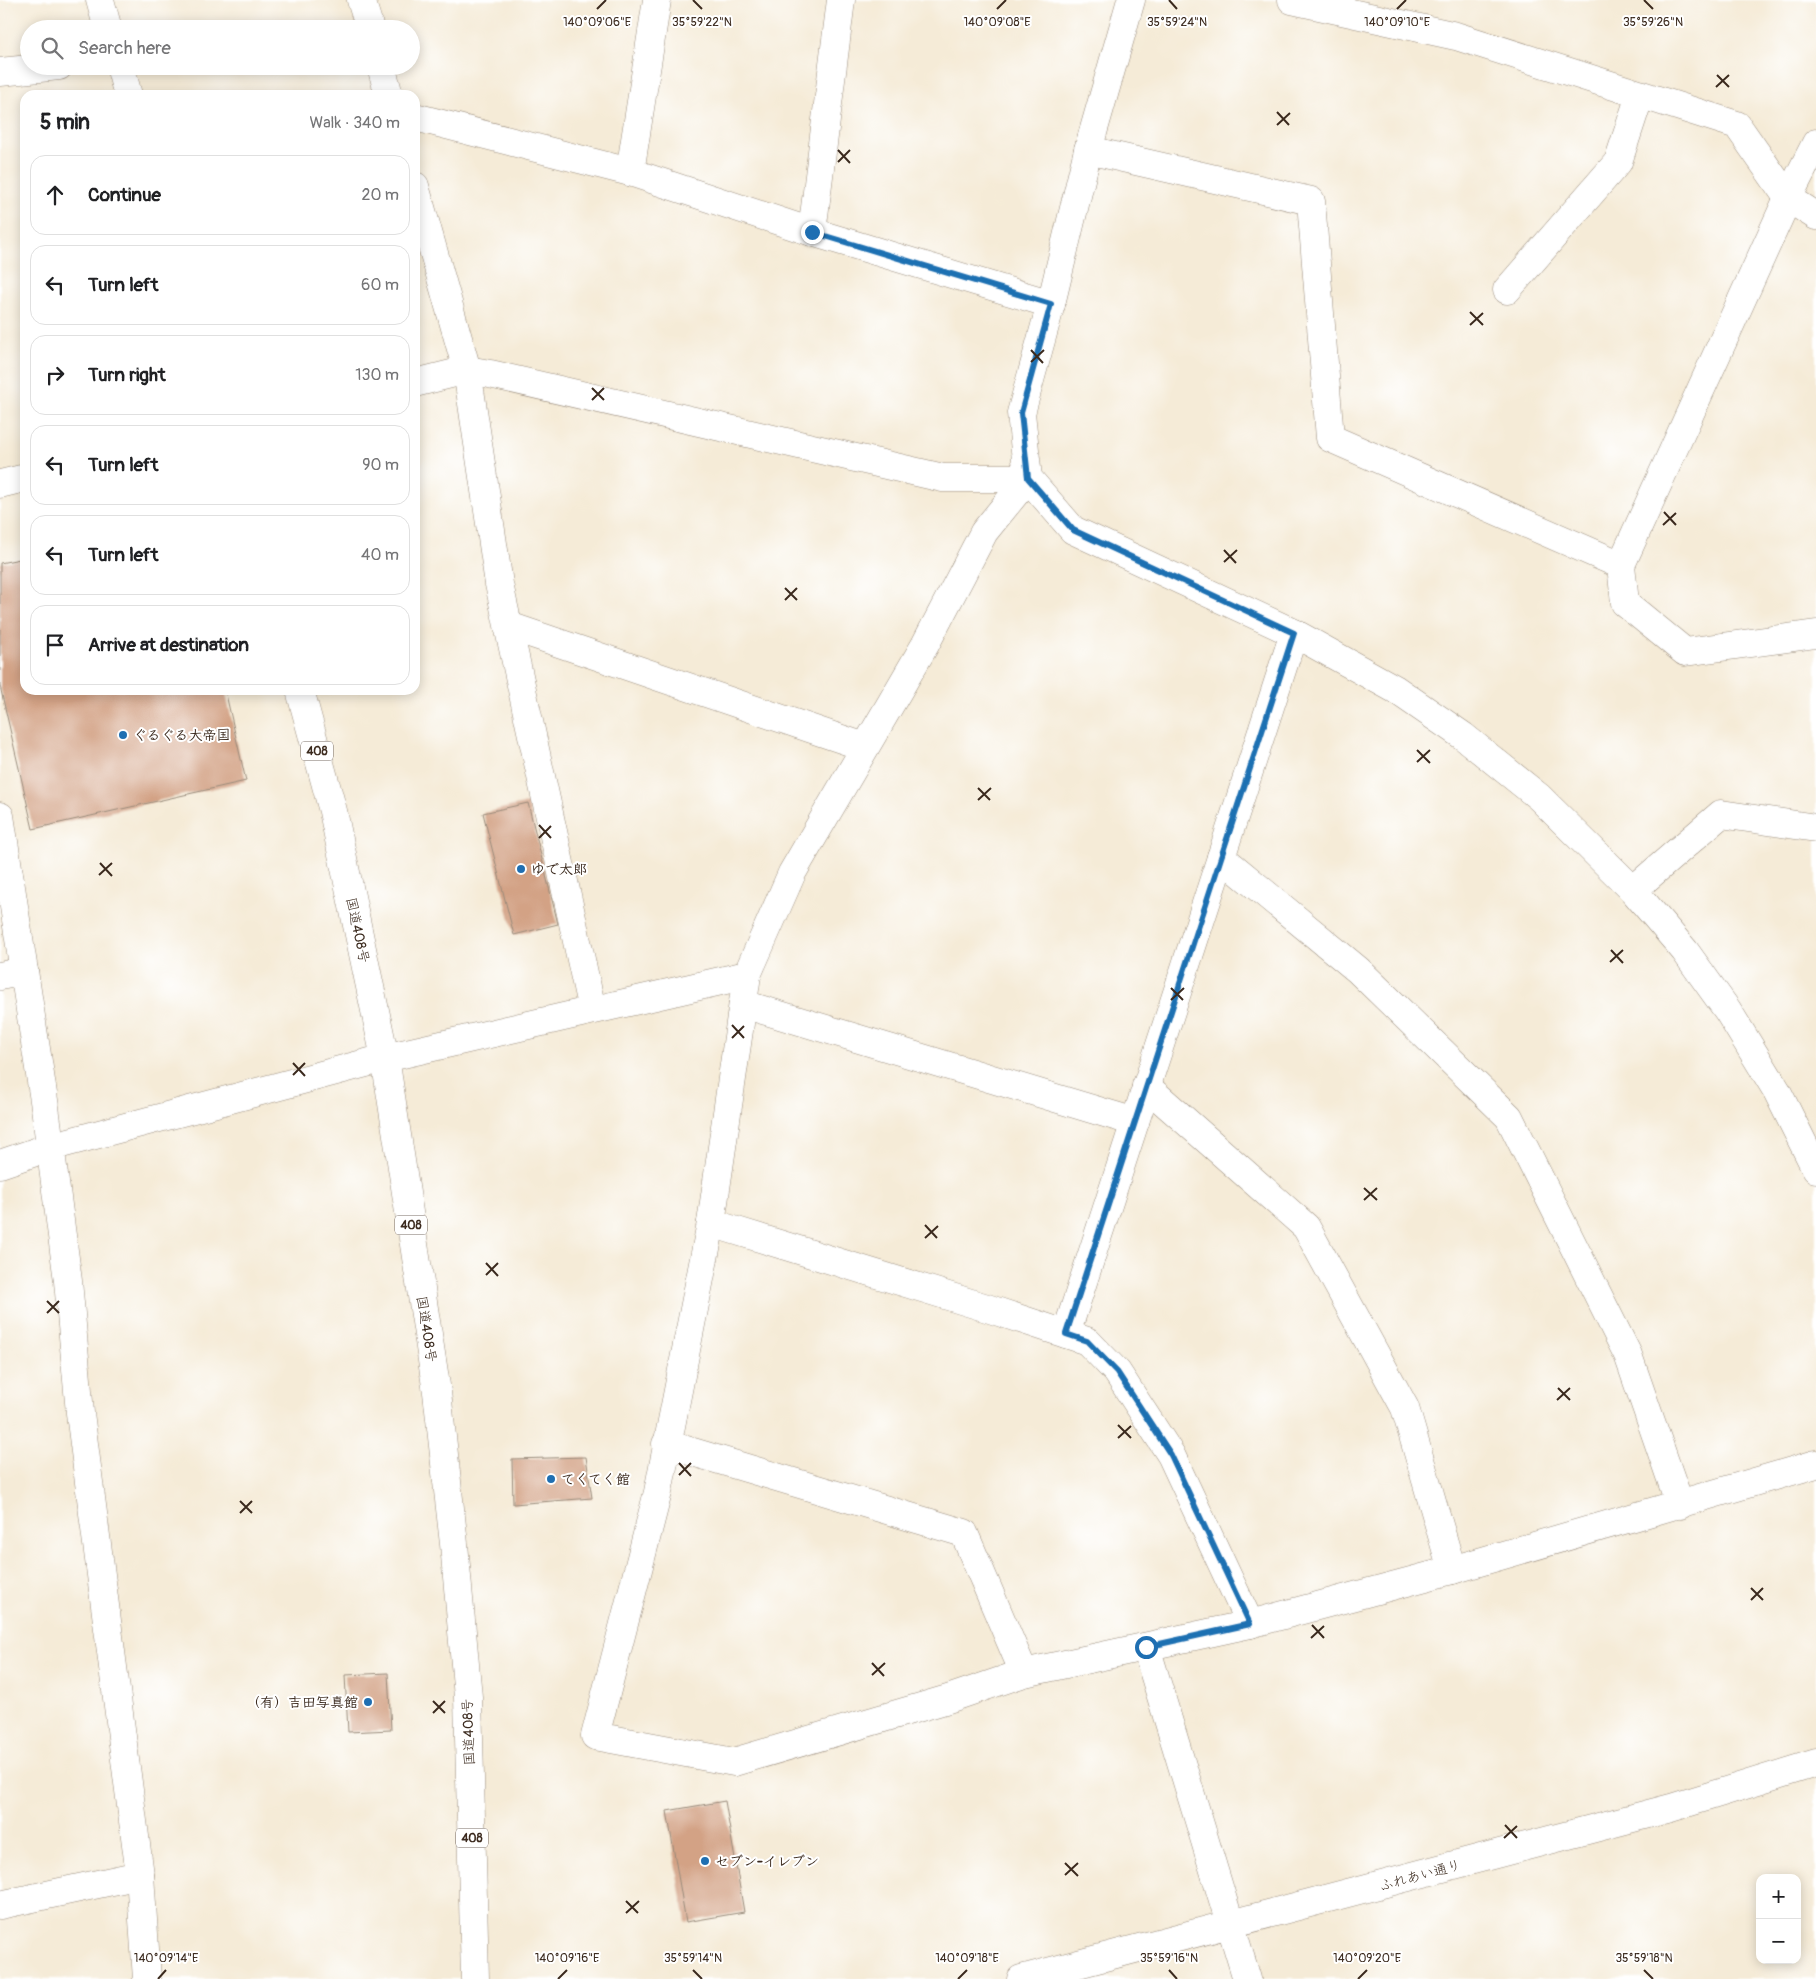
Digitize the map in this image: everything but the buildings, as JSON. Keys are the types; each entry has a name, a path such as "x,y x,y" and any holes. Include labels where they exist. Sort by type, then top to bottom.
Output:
{"main road":[{"path":"100,0 106,20"},
{"path":"361,0 367,20"},
{"path":"630,172 657,0"},
{"path":"812,232 841,0"},
{"path":"1131,0 1088,150 1051,304 1021,413 1028,478 1073,530 1294,633 1395,689 1463,736 1539,797 1633,890 1685,951 1728,1011 1777,1091 1816,1169"},
{"path":"1292,0 1456,36 1737,125 1788,198 1816,216"},
{"path":"0,72 20,70"},
{"path":"122,75 127,90"},
{"path":"383,75 388,90"},
{"path":"1507,290 1618,162 1640,95"},
{"path":"420,118 630,172 812,232 1051,304"},
{"path":"1816,143 1788,198 1622,565 1625,603 1685,652 1816,634"},
{"path":"1088,150 1311,201 1330,438 1622,565"},
{"path":"420,204 467,370 500,584 592,1010"},
{"path":"420,382 467,370 943,478 1028,478"},
{"path":"1028,478 984,532 925,645 792,873 747,975 711,1223 658,1492 595,1736 734,1762 948,1699 1024,1673 1250,1624 1452,1570 1816,1464"},
{"path":"0,484 20,479"},
{"path":"509,626 866,747"},
{"path":"1066,1334 1294,633"},
{"name":"国道408号","path":"301,695 333,811 385,1058 437,1392 454,1544 468,1697 475,1979"},
{"path":"1633,890 1721,814 1816,828"},
{"path":"0,816 12,974 50,1147 68,1281 80,1413 140,1875 147,1979"},
{"path":"1221,857 1358,970 1509,1117 1628,1355 1680,1504"},
{"path":"0,1164 50,1147 385,1058 747,975"},
{"path":"743,1004 1135,1122"},
{"path":"1146,1086 1306,1227 1405,1408 1452,1570"},
{"path":"711,1223 987,1308 1087,1341 1117,1372 1171,1455 1250,1624"},
{"path":"666,1444 964,1533 1024,1673"},
{"path":"1146,1647 1247,1979"},
{"name":"ふれあい通り","path":"1021,1979 1671,1808 1816,1763"},
{"path":"0,1905 140,1875"}],"place":[{"name":"ぐるぐる大帝国","path":"123,735"},
{"name":"ゆで太郎","path":"521,869"},
{"name":"てくてく館","path":"551,1479"},
{"name":"（有）吉田写真館","path":"368,1702"},
{"name":"セブン-イレブン","path":"705,1861"}],"route":[{"path":"812,232 1051,304 1021,413 1028,478 1073,530 1294,633 1066,1334 1087,1341 1117,1372 1171,1455 1250,1624 1146,1647"}]}
